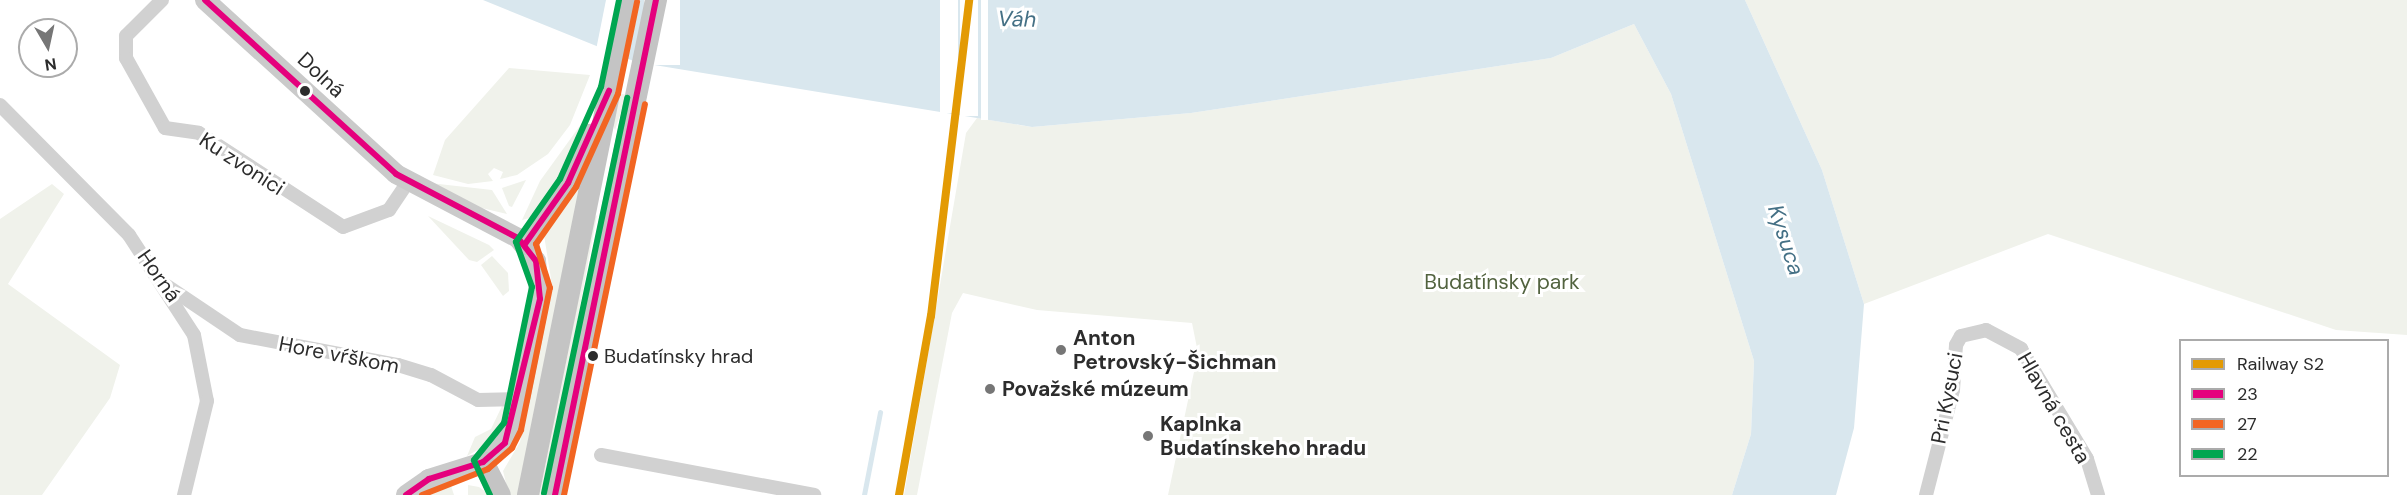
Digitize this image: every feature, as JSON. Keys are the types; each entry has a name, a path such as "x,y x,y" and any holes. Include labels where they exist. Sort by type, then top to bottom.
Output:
{"main road":[{"name":"Dolná","path":"205,0 408,182 525,244"},
{"path":"528,495 628,0"},
{"path":"554,494 656,0"},
{"path":"406,495 429,479 483,462 505,443 520,399 541,280 525,244 568,183 610,90"},
{"path":"483,462 500,495"}],"street":[{"name":"Ku zvonici","path":"162,0 126,36 126,58 165,128 200,132 343,227 389,210 408,182"},
{"name":"Horná","path":"0,105 129,235 167,286 195,335 207,380 200,443 184,495"},
{"name":"Hore vŕškom","path":"167,286 240,335 398,366 431,375 478,400 520,399"},
{"name":"Hlavná cesta","path":"1961,336 1986,330 2021,349 2087,459 2098,495"},
{"name":"Pri Kysuci","path":"1926,495 1961,336"},
{"path":"601,455 783,492 814,495"}],"green space":[{"path":"1745,0 2407,0 2407,335 2336,330 2048,234 1864,304 1822,170"},
{"name":"Budatínsky park","path":"1634,24 1671,94 1754,361 1751,434 1732,495 1168,495 1198,353 1192,323 1037,310 963,293 952,313 917,495 904,495 966,133 977,118 1032,127 1191,113 1551,58"},
{"path":"509,68 590,75 570,125 548,154 517,175 500,179 503,172 494,168 488,174 493,181 468,184 433,175 445,140"},
{"path":"618,93 627,95 615,130 612,123"},
{"path":"592,109 577,149 537,216 522,220 540,181"},
{"path":"526,180 512,207 509,206 502,188"},
{"path":"430,183 492,190 507,214 473,206"},
{"path":"581,183 518,495 509,495 503,471 520,442 552,285 544,235"},
{"path":"52,184 64,194 8,284 120,365 110,398 42,495 0,495 0,219"},
{"path":"597,215 545,495 538,495 595,217"},
{"path":"428,216 489,245 494,250 477,262 469,260"},
{"path":"492,256 508,273 509,291 503,296 481,265"},
{"path":"508,404 498,438 467,456 475,437 491,429 502,406"},
{"path":"468,485 479,487 490,495 468,495"},
{"path":"451,486 454,495 427,495 439,489"}],"water":[{"path":"483,0 1745,0 1822,170 1864,304 1854,428 1836,495 1732,495 1751,434 1754,361 1671,94 1634,24 1551,58 1191,113 1032,127 636,62"}],"pier":[{"path":"606,0 640,0 627,62 596,50"},
{"path":"644,0 680,0 680,65 644,65"},
{"path":"940,0 958,0 958,113 940,113"},
{"path":"960,0 978,0 978,116 960,116"},
{"path":"981,0 988,0 988,120 981,120"}],"waterway":[{"path":"864,495 880,413"}],"rail line":[{"name":"S2","path":"899,495 931,316 969,0"}],"transit line":[{"name":"23","path":"205,0 396,174 518,238 536,261 540,299 505,443 483,462 429,479 406,495"},
{"name":"22","path":"490,495 474,460 504,423 532,287 516,242 560,179 601,87 619,0"},
{"name":"23","path":"555,495 656,0"},
{"name":"27","path":"422,495 488,469 512,448 521,430 550,288 536,244 576,187 618,94 637,2"},
{"name":"23","path":"525,244 568,183 609,91"},
{"name":"22","path":"544,493 627,98"},
{"name":"27","path":"564,495 645,104"}],"place":[{"name":"Anton Petrovský-Šichman","path":"1061,350"},
{"name":"Budatínsky hrad","path":"593,356"},
{"name":"Považské múzeum","path":"990,389"},
{"name":"Kaplnka Budatínskeho hradu","path":"1148,436"}],"water label":[{"name":"Váh","path":"1017,19"},
{"name":"Kysuca","path":"1786,240"}]}
